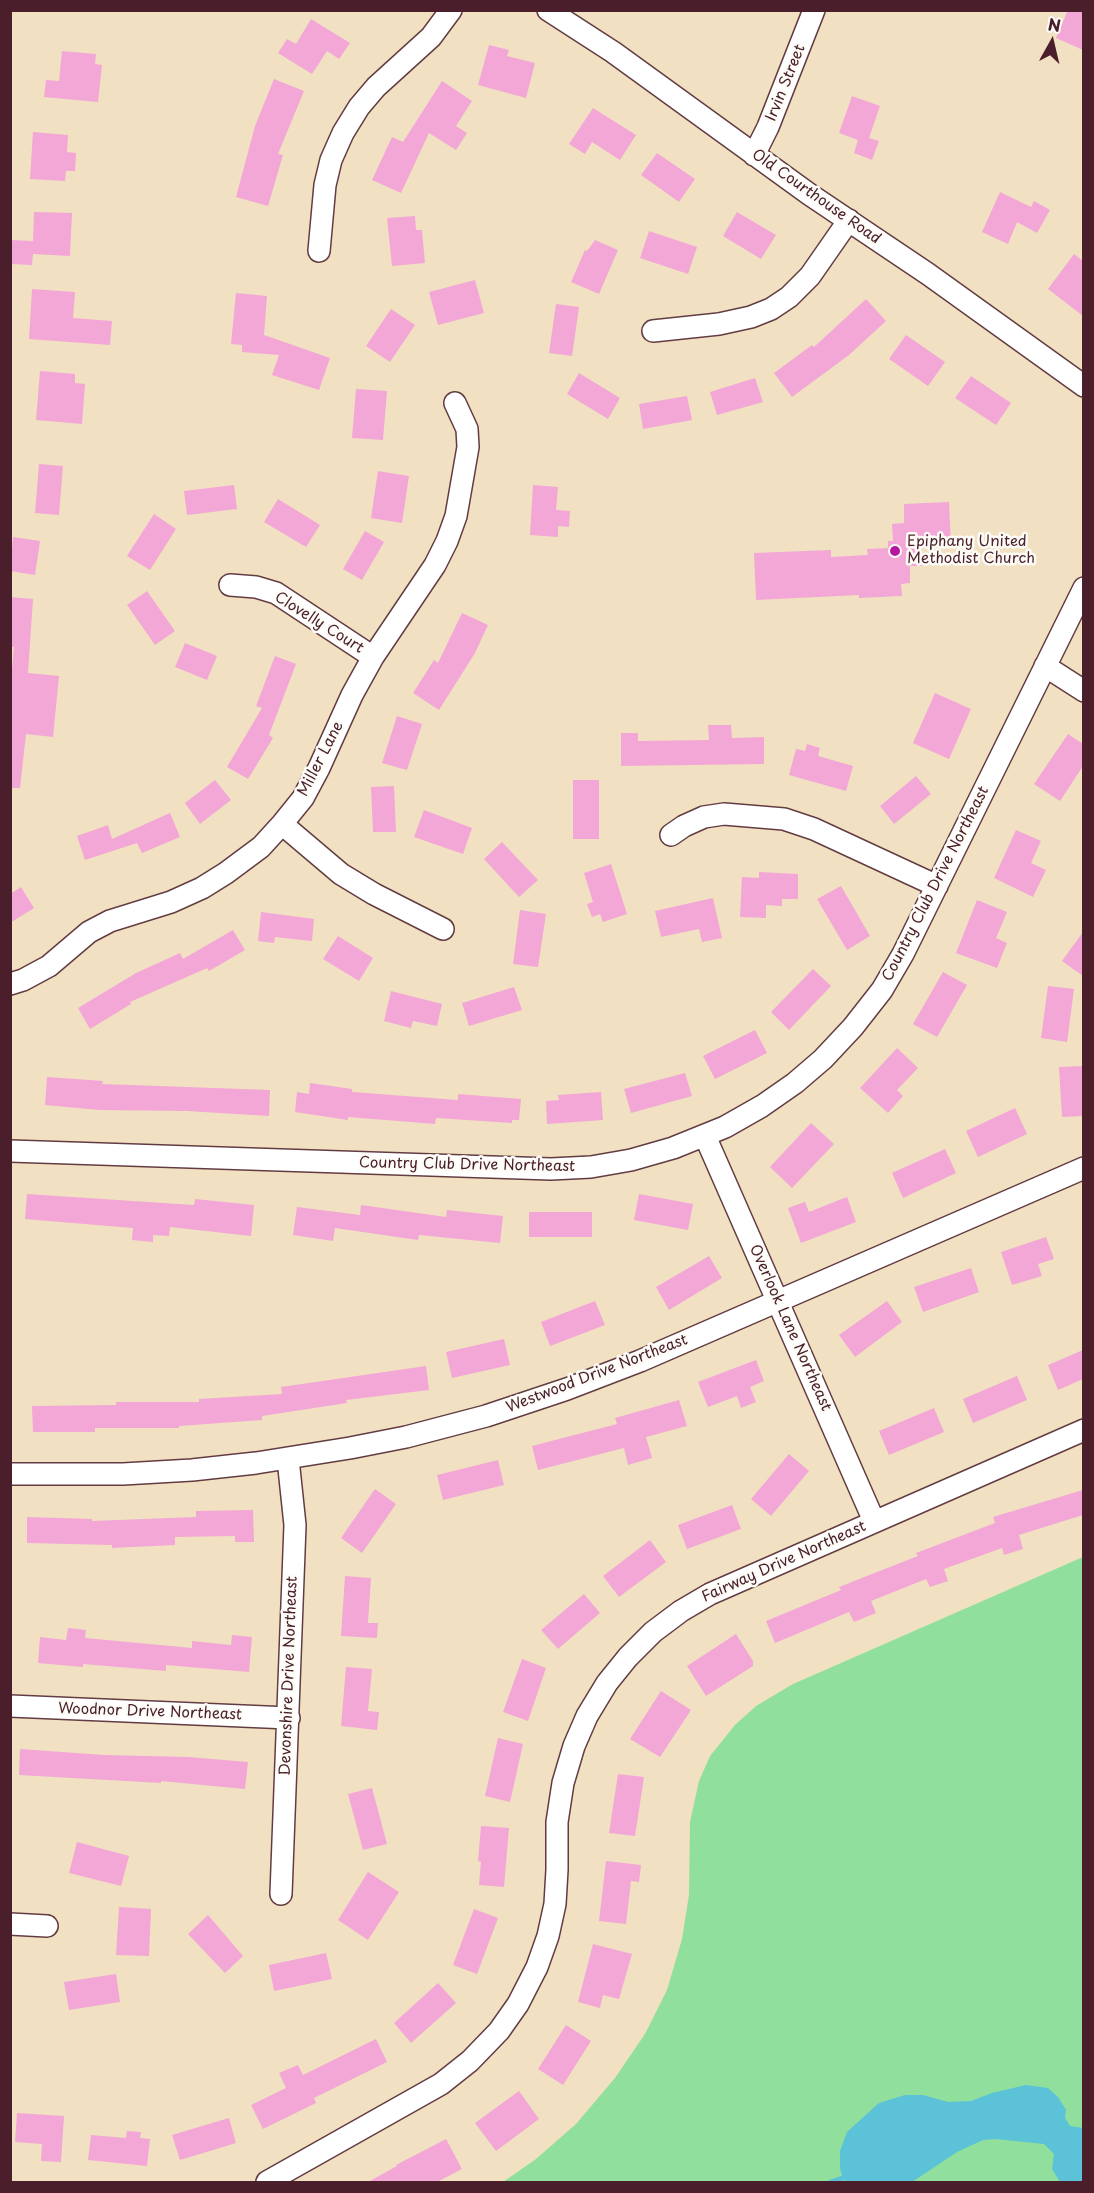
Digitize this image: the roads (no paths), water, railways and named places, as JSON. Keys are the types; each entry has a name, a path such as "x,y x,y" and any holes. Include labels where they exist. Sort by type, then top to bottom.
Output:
{"street":[{"path":"319,252 325,185 343,133 359,107 376,87 431,37 451,10"},
{"name":"Old Courthouse Road","path":"548,10 613,52 754,155 928,274 1083,386"},
{"name":"Irvin Street","path":"754,155 768,127 814,10"},
{"path":"653,331 719,324 751,317 771,309 789,297 810,276 849,220"},
{"name":"Miller Lane","path":"10,984 23,980 49,966 89,932 110,921 171,902 202,888 226,873 261,847 303,798 320,768 352,695 373,657 435,565 447,541 456,516 468,447 467,429 454,403"},
{"name":"Clovelly Court","path":"230,585 256,587 276,593 373,657"},
{"name":"Country Club Drive Northeast","path":"10,1151 551,1169 591,1167 631,1160 705,1136 762,1106 795,1083 823,1059 853,1027 882,990 937,886 1083,588"},
{"path":"1045,666 1083,691"},
{"path":"671,836 684,826 704,818 724,814 747,814 784,819 814,829 937,886"},
{"path":"282,824 341,874 374,894 443,929"},
{"name":"Overlook Lane Northeast","path":"705,1136 874,1521"},
{"name":"Westwood Drive Northeast","path":"10,1474 123,1474 192,1470 288,1459 406,1437 486,1416 567,1389 640,1361 1083,1168"},
{"name":"Fairway Drive Northeast","path":"267,2182 441,2084 470,2061 499,2031 518,2004 537,1967 548,1936 557,1869 557,1822 563,1783 574,1746 587,1716 602,1692 628,1656 653,1632 681,1611 710,1594 1083,1430"},
{"name":"Devonshire Drive Northeast","path":"281,1894 295,1525 288,1459"},
{"name":"Woodnor Drive Northeast","path":"10,1706 288,1718"},
{"path":"10,1924 47,1926"}],"water":[{"path":"1026,2085 1048,2088 1058,2097 1066,2110 1065,2118 1070,2126 1083,2128 1083,2182 1060,2182 1052,2169 1054,2154 1044,2144 996,2139 983,2140 957,2152 912,2182 846,2182 843,2179 840,2168 840,2151 847,2132 879,2103 905,2095 923,2095 948,2102 971,2101 992,2093"}],"waterway":[{"path":"831,2182 848,2176"}],"place":[{"name":"Epiphany United Methodist Church","path":"895,551"}]}
